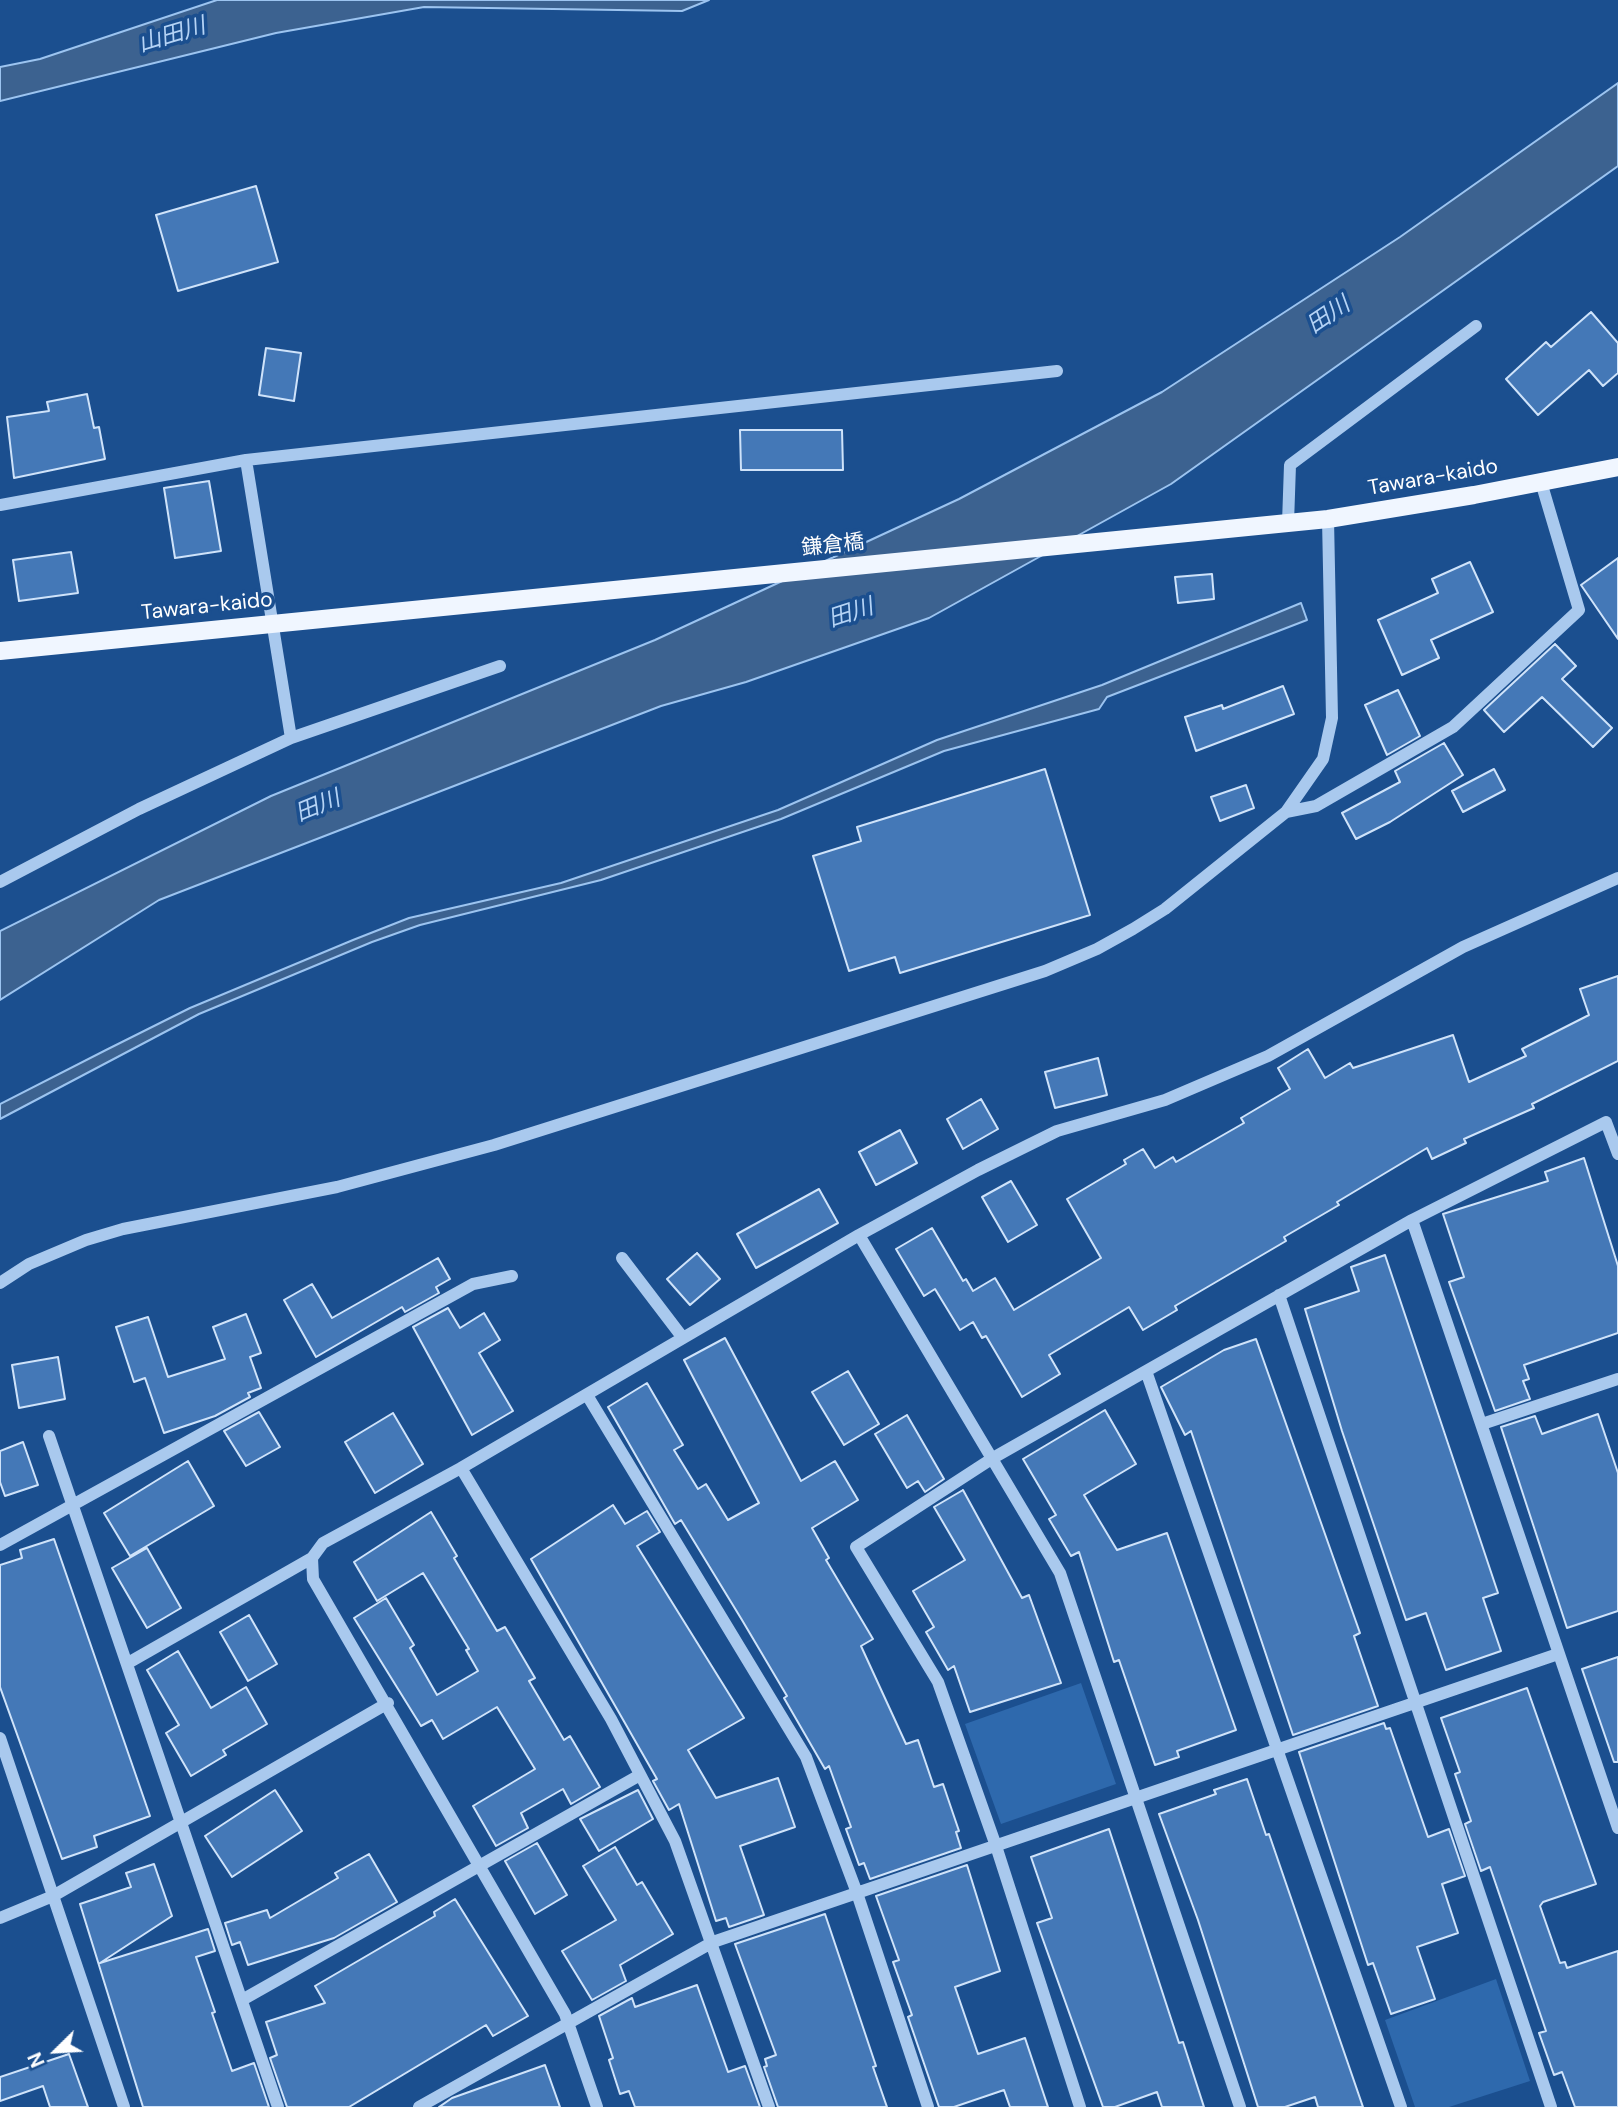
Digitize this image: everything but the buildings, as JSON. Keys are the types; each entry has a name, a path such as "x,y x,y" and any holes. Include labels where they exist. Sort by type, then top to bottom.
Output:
{"main road":[{"name":"Tawara-kaido","path":"1254,527 1328,519 1618,467"},
{"name":"鎌倉橋","path":"418,610 1254,527"},
{"name":"Tawara-kaido","path":"0,651 418,610"}],"street":[{"path":"1288,523 1290,465 1476,326"},
{"path":"0,505 246,460 1057,371"},
{"path":"246,460 291,738"},
{"path":"1286,812 1316,806 1453,727 1579,611 1541,482"},
{"path":"0,1283 29,1264 86,1240 164,1220 337,1187 482,1148 1045,971 1097,949 1165,908 1286,812 1323,759 1332,718 1328,519"},
{"path":"0,882 139,808 291,738 500,666"},
{"path":"128,1663 312,1558 323,1543 461,1468 859,1236 978,1170 1057,1131 1165,1100 1268,1056 1463,947 1618,878"},
{"path":"1080,2107 996,1846 938,1682 856,1547 993,1458 1412,1220 1606,1122 1618,1154"},
{"path":"1412,1220 1618,1828"},
{"path":"859,1236 1060,1573 1240,2107"},
{"path":"621,1258 684,1338"},
{"path":"0,1545 473,1284 512,1276"},
{"path":"1279,1295 1551,2107"},
{"path":"1146,1371 1401,2107"},
{"path":"1482,1424 1618,1379"},
{"path":"587,1395 806,1757 857,1893 928,2107"},
{"path":"49,1436 278,2107"},
{"path":"461,1468 611,1719 675,1841 769,2107"},
{"path":"312,1558 313,1579 388,1703 569,2022 597,2107"},
{"path":"419,2107 434,2103 569,2022 712,1942 1558,1654"},
{"path":"0,1918 53,1896 388,1703"},
{"path":"0,1738 124,2107"},
{"path":"242,2000 640,1774"}],"shaded area":[{"path":"1081,1683 1116,1784 1001,1824 965,1724"},
{"path":"1496,1979 1530,2081 1449,2107 1415,2107 1385,2020"}],"water":[{"name":"山田川","path":"217,0 709,0 682,11 424,7 276,33 0,101 0,67 40,59"},
{"name":"田川","path":"1618,83 1618,166 1171,484 929,618 746,682 661,706 159,900 0,1000 0,931 271,796 655,640 959,499 1162,392 1400,237"},
{"path":"1301,603 1307,620 1107,697 1099,709 944,751 781,819 601,880 420,925 372,942 199,1014 0,1119 0,1104 106,1050 190,1008 353,940 409,918 561,883 778,810 937,740 1102,685"}]}
